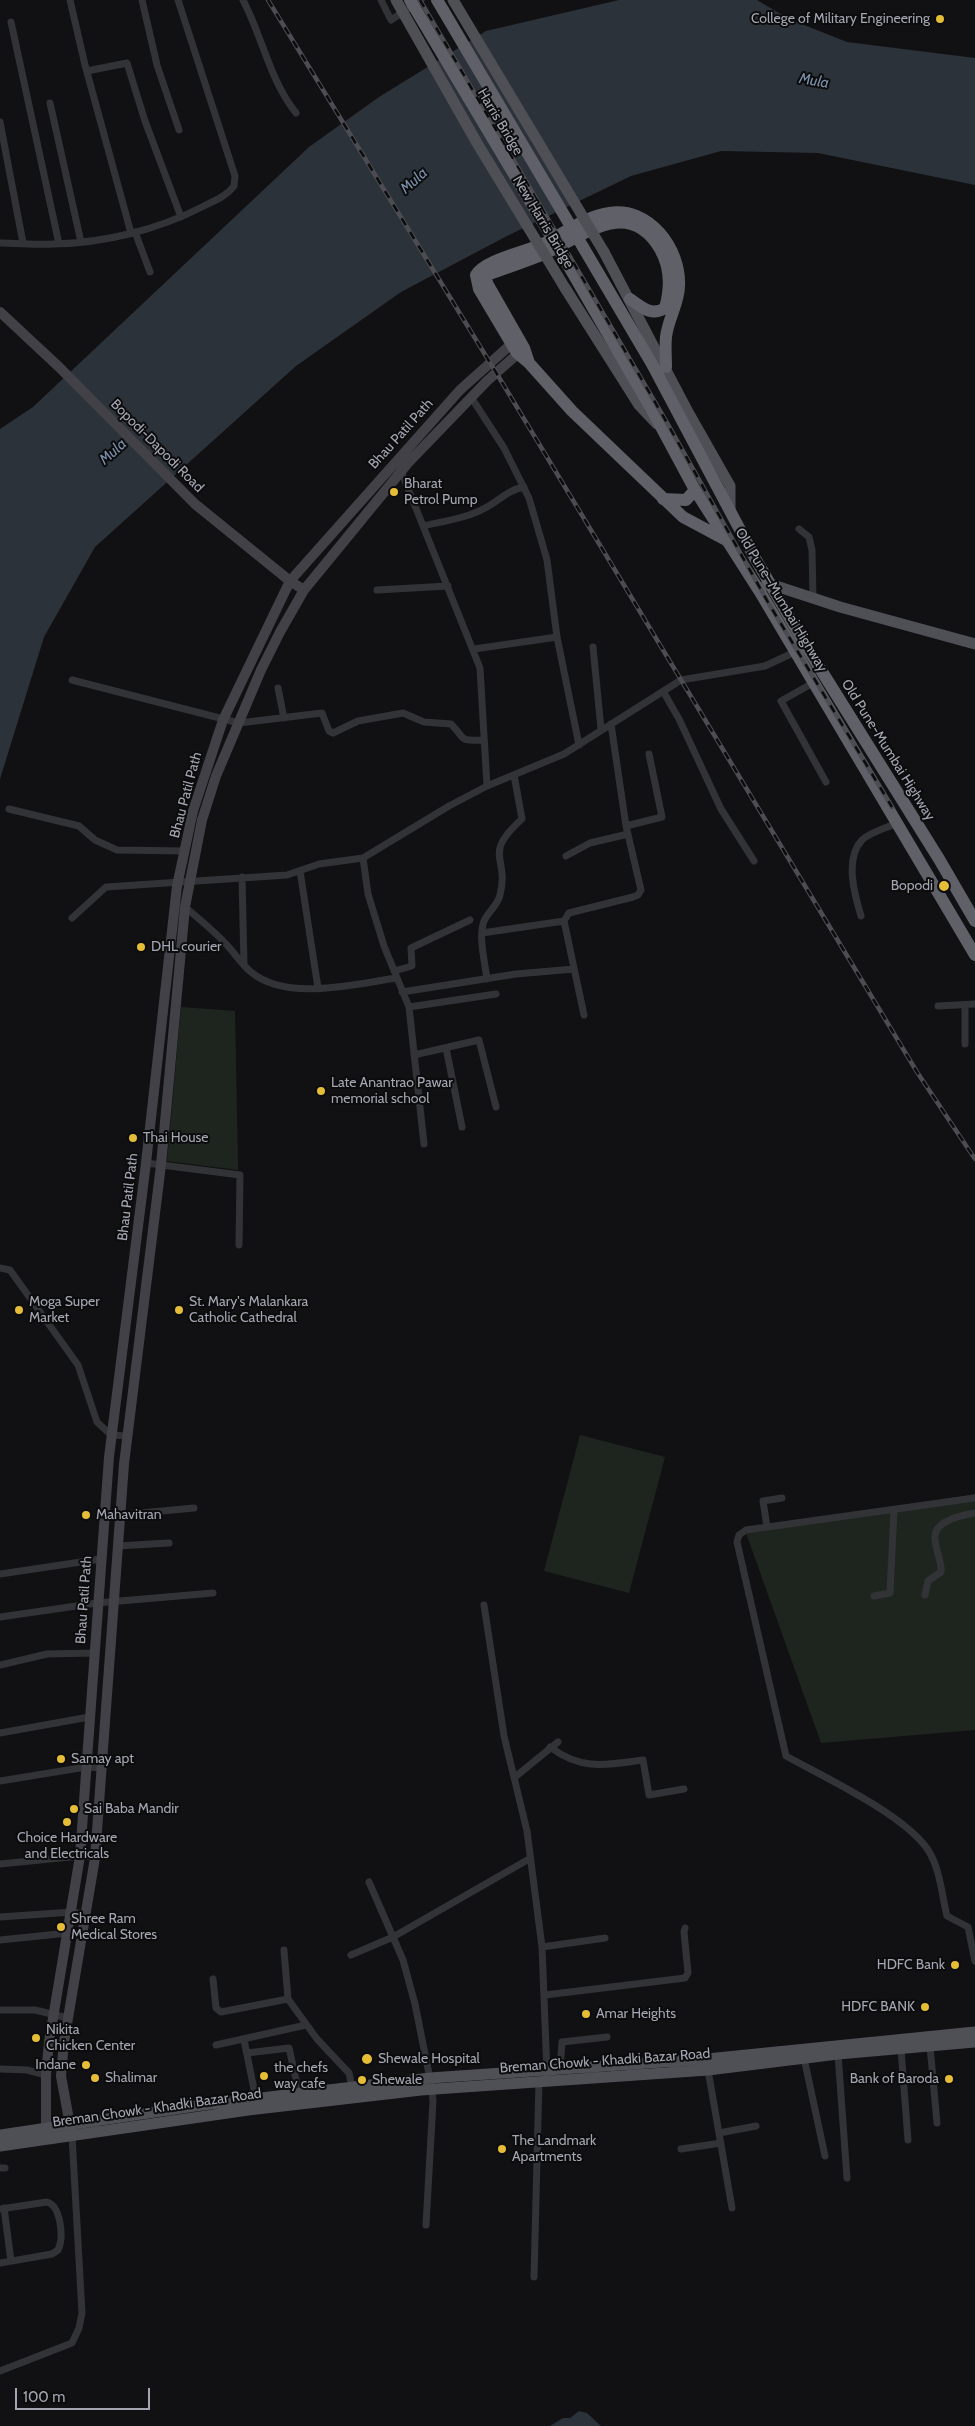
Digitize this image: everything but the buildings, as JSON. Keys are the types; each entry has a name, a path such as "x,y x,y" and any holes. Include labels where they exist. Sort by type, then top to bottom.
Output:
{"highway":[{"name":"Harris Bridge","path":"410,0 564,258"},
{"name":"Harris Bridge","path":"437,0 583,247"},
{"path":"666,367 666,337 679,288 677,266 668,243 656,228 643,220 621,212 593,217 540,246 479,270 476,280 479,289 529,363 572,411 683,517 728,541"},
{"path":"518,346 488,285 486,276 549,252 597,226 620,222 639,228 654,240 662,252 670,281 665,308 658,312 650,312 630,299"},
{"name":"Old Pune–Mumbai Highway","path":"583,247 652,364 730,510 747,543 764,586 800,649 813,683 975,955"},
{"name":"Old Pune–Mumbai Highway","path":"564,258 695,490 728,541 764,586"},
{"path":"663,499 686,500 695,490"},
{"name":"Old Pune-Mumbai Highway","path":"800,649 904,803 975,921"}],"main road":[{"name":"New Harris Bridge","path":"396,0 482,151 565,288 638,405 660,427"},
{"path":"453,0 604,252 630,299 688,412 730,486 730,510"},
{"name":"Bopodi-Dapodi Road","path":"0,312 60,367 195,504 304,590"},
{"name":"Bhau Patil Path","path":"71,2130 61,2076 68,2018 95,1857 117,1546 127,1436 161,1165 185,907 205,812 216,776 239,723 280,632 304,590 401,471 518,346"},
{"name":"Bhau Patil Path","path":"46,2134 46,2075 80,1856 97,1603 111,1435 146,1163 177,882 193,811 223,720 290,580 460,390 518,346"},
{"path":"764,586 812,597 851,610 975,644"},
{"path":"65,1953 78,1955"},
{"name":"Breman Chowk - Khadki Bazar Road","path":"544,2077 560,2069 821,2052 975,2032"},
{"name":"Breman Chowk - Khadki Bazar Road","path":"0,2146 46,2134 256,2099 352,2087 708,2070 804,2058 821,2052 838,2054 975,2042"},
{"name":"Breman Chowk - Khadki Bazar Road","path":"71,2130 248,2110 431,2083"},
{"name":"Breman Chowk - Khadki Bazar Road","path":"0,2135 46,2134"}],"street":[{"path":"70,0 87,71 133,232 150,272"},
{"path":"142,0 157,65 179,130"},
{"path":"0,243 59,244 133,232 181,217 227,194 234,186 236,179 178,0"},
{"path":"242,0 256,25 275,83 296,113"},
{"path":"380,0 391,20 422,0"},
{"path":"11,22 59,244"},
{"path":"87,71 127,63 145,121 181,217"},
{"path":"50,103 80,242"},
{"path":"0,122 23,243"},
{"path":"472,397 504,448 524,487 547,560 557,637 579,745"},
{"path":"401,471 474,649 480,668 487,786"},
{"path":"423,526 470,515 488,507 514,489 524,487"},
{"path":"799,530 809,537 812,550 812,597"},
{"path":"377,590 448,586"},
{"path":"474,649 557,637"},
{"path":"593,647 601,730"},
{"path":"72,918 106,887 287,875 319,864 363,858 487,786 564,754 681,680 765,666 800,649"},
{"path":"72,680 239,723 322,713 329,731 333,733 358,721 403,714 424,722 451,724 461,739 465,741 484,740"},
{"path":"813,683 781,701 826,782"},
{"path":"278,688 284,718"},
{"path":"663,692 679,719 721,809 754,861"},
{"path":"584,1015 564,921 569,913 633,897 640,893 627,830 611,724"},
{"path":"566,856 590,843 662,817 649,754"},
{"path":"487,979 482,933 483,923 500,896 502,880 498,850 506,833 522,819 514,775"},
{"path":"9,810 79,826 95,840 117,850 185,851"},
{"path":"861,916 853,890 852,879 858,847 862,840 897,823"},
{"path":"363,858 368,894 395,975 408,1007 424,1144"},
{"path":"300,871 318,988"},
{"path":"242,877 244,965"},
{"path":"185,907 225,943 250,972 268,984 286,988 318,988 395,975 412,966 411,948 470,920"},
{"path":"482,933 564,921"},
{"path":"402,992 487,979 574,969"},
{"path":"408,1007 496,994"},
{"path":"938,1006 975,1004"},
{"path":"965,1005 965,1044"},
{"path":"414,1055 480,1040 496,1107"},
{"path":"446,1048 462,1127"},
{"path":"146,1163 240,1176 239,1246"},
{"path":"0,1268 10,1270 78,1365 97,1422 111,1435 127,1436"},
{"path":"767,1527 763,1501 782,1498"},
{"path":"975,1498 767,1527 742,1532 737,1542 786,1756 841,1786 898,1822 924,1845 932,1859 947,1916 968,1927 975,1961"},
{"path":"120,1515 194,1508"},
{"path":"874,1596 890,1593 894,1510"},
{"path":"926,1595 928,1581 941,1572 935,1537 938,1529 949,1520 975,1513"},
{"path":"117,1546 169,1543"},
{"path":"0,1574 101,1559"},
{"path":"0,1616 113,1601 213,1593"},
{"path":"484,1605 504,1736 527,1831 529,1859 542,1947 545,1995 544,2077 534,2277"},
{"path":"0,1665 47,1654 94,1653"},
{"path":"0,1733 89,1717"},
{"path":"515,1777 558,1742"},
{"path":"550,1747 563,1757 582,1764 644,1760 649,1795 684,1789"},
{"path":"0,1781 86,1767 102,1768"},
{"path":"0,1864 80,1856 95,1857"},
{"path":"351,1955 393,1937 529,1859"},
{"path":"369,1882 403,1960 415,2004 431,2083 433,2101 426,2225"},
{"path":"0,1917 72,1912 85,1914"},
{"path":"545,1995 684,1978 688,1973 685,1928"},
{"path":"0,1940 68,1934"},
{"path":"542,1947 605,1938"},
{"path":"284,1950 288,1999 306,2025 349,2073 352,2087"},
{"path":"213,1979 216,2008 221,2012 288,1999"},
{"path":"0,2010 13,2008 35,2010 68,2018"},
{"path":"216,2045 306,2025"},
{"path":"560,2069 562,2042 606,2036"},
{"path":"244,2040 256,2099"},
{"path":"930,2046 937,2123"},
{"path":"247,2052 289,2048 298,2093"},
{"path":"900,2049 908,2140"},
{"path":"838,2054 847,2178"},
{"path":"804,2058 825,2156"},
{"path":"0,2069 28,2070 46,2075"},
{"path":"708,2070 732,2208"},
{"path":"719,2133 756,2126"},
{"path":"0,2370 72,2343 79,2328 82,2313 81,2273 71,2130"},
{"path":"681,2149 721,2143"},
{"path":"0,2263 52,2254 58,2250 60,2243 57,2211 53,2204 47,2202 2,2209 11,2261"}],"shaded area":[{"path":"181,1007 235,1011 238,1170 167,1161"},
{"path":"580,1435 665,1457 629,1593 544,1571"},
{"path":"975,1494 975,1730 821,1743 746,1533"}],"water":[{"name":"Mula","path":"619,0 757,0 789,19 847,42 975,58 975,185 818,153 721,151 631,176 507,236 401,292 296,366 95,547 44,637 0,779 0,429 33,407 309,147 379,97 486,31"},
{"path":"579,2411 587,2413 601,2426 550,2426 563,2418 570,2418"}],"railway":[{"path":"268,0 500,379 917,1072 975,1159"},
{"path":"420,0 666,421 769,604 892,807"}],"place":[{"name":"College of Military Engineering","path":"940,19"},
{"name":"Bharat Petrol Pump","path":"394,492"},
{"name":"Bopodi","path":"944,886"},
{"name":"DHL courier","path":"141,947"},
{"name":"Late Anantrao Pawar memorial school","path":"321,1091"},
{"name":"Thai House","path":"133,1138"},
{"name":"Moga Super Market","path":"19,1310"},
{"name":"St. Mary's Malankara Catholic Cathedral","path":"179,1310"},
{"name":"Mahavitran","path":"86,1515"},
{"name":"Samay apt","path":"61,1759"},
{"name":"Sai Baba Mandir","path":"74,1809"},
{"name":"Choice Hardware and Electricals","path":"67,1822"},
{"name":"Shree Ram Medical Stores","path":"61,1927"},
{"name":"HDFC Bank","path":"955,1965"},
{"name":"HDFC BANK","path":"925,2007"},
{"name":"Amar Heights","path":"586,2014"},
{"name":"Nikita Chicken Center","path":"36,2038"},
{"name":"Shewale Hospital","path":"367,2059"},
{"name":"Indane","path":"86,2065"},
{"name":"the chefs way cafe","path":"264,2076"},
{"name":"Shalimar","path":"95,2078"},
{"name":"Bank of Baroda","path":"949,2079"},
{"name":"Shewale","path":"362,2080"},
{"name":"The Landmark Apartments","path":"502,2149"}]}
